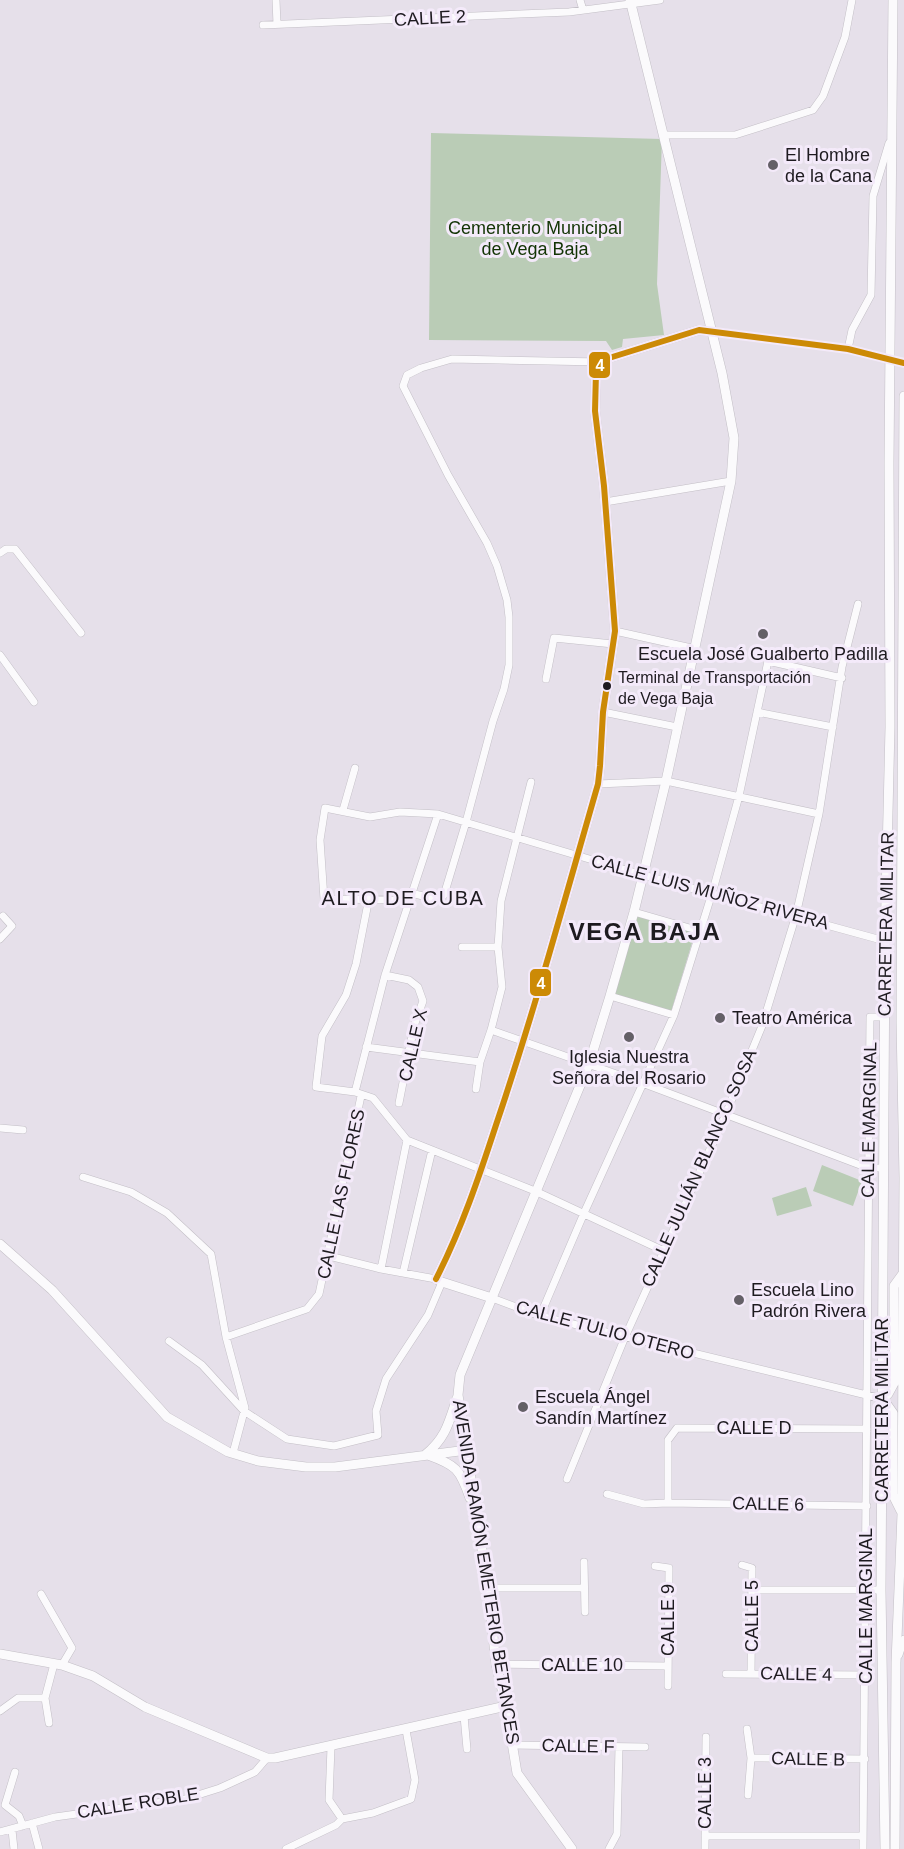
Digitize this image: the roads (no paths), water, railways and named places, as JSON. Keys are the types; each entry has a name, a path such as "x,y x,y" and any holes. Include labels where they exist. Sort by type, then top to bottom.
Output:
{"street":[{"path":"276,0 277,24"},
{"path":"580,0 583,10"},
{"name":"CALLE 2","path":"263,25 583,10 631,1 660,0"},
{"path":"664,135 735,135 813,110 823,96 846,37 852,0"},
{"name":"CARRETERA MILITAR","path":"885,1849 881,1590 884,1017 890,727 893,0"},
{"name":"AVENIDA RAMÓN EMETERIO BETANCES","path":"572,1849 517,1773 506,1706 496,1664 488,1588 458,1395 460,1375 589,1064 610,996 634,912 666,781 731,481 734,438 722,373 631,1"},
{"path":"848,349 852,330 871,295 873,196 892,135"},
{"path":"664,1251 482,1168 407,1140 373,1098 316,1087 322,1036 346,995 356,964 369,898 410,896 439,900 444,895 504,689 510,639 507,600 497,566 403,386 407,375 421,368 452,359 601,362 699,330 848,349 904,363"},
{"path":"169,1341 202,1365 244,1411 286,1439 334,1446 378,1435 376,1411 386,1379 428,1314 445,1262 482,1168 525,1042 597,784 603,712 615,632 596,411 596,372 601,362"},
{"name":"CARRETERA MILITAR","path":"895,1849 896,1663 902,1514 904,1178 901,1022 904,396"},
{"path":"605,502 731,481"},
{"path":"0,553 6,549 15,549 81,633"},
{"name":"CALLE JULIÁN BLANCO SOSA","path":"567,1479 625,1337 725,1116 762,1026 796,915 819,814 842,667 858,603"},
{"path":"615,632 696,649"},
{"path":"546,679 554,638 613,644"},
{"path":"0,655 34,702"},
{"path":"540,1316 674,1015 712,894 739,795 768,661 842,678"},
{"path":"603,712 677,727"},
{"path":"757,712 833,727"},
{"path":"343,810 355,768"},
{"path":"597,784 666,781 819,814"},
{"path":"476,1089 480,1062 502,987 498,947 501,901 515,838 531,782"},
{"name":"CALLE LUIS MUÑOZ RIVERA","path":"369,898 324,899 320,840 325,808 370,817 400,812 438,814 643,875 885,941"},
{"name":"CALLE LAS FLORES","path":"226,1337 308,1309 320,1294 329,1256 366,1047 385,975 438,814"},
{"path":"634,912 700,932"},
{"path":"0,939 12,926 3,916"},
{"path":"885,941 903,947"},
{"path":"462,947 498,947"},
{"name":"CALLE X","path":"385,975 409,980 418,987 423,1001 414,1026 399,1103"},
{"path":"610,996 674,1015"},
{"name":"CALLE MARGINAL","path":"863,1849 867,1591 870,1017 884,1017"},
{"path":"901,1022 904,1035"},
{"path":"491,1030 642,1083 868,1168 884,1168"},
{"path":"366,1047 480,1062"},
{"path":"0,1128 23,1130"},
{"path":"381,1269 407,1140"},
{"path":"403,1273 432,1150"},
{"path":"83,1177 131,1192 167,1213 210,1254 226,1337 245,1408 233,1453"},
{"path":"0,1244 52,1290 167,1417 233,1453 258,1461 306,1467 335,1467 467,1450"},
{"name":"CALLE TULIO OTERO","path":"329,1256 439,1280 540,1316 883,1399"},
{"path":"902,1274 894,1286 894,1383 883,1399 893,1413 893,1496 902,1514"},
{"path":"426,1455 444,1437 458,1395"},
{"name":"CALLE D","path":"668,1503 668,1440 677,1428 867,1429"},
{"path":"426,1455 455,1467 464,1479 478,1524"},
{"name":"CALLE 6","path":"607,1494 644,1504 867,1506"},
{"path":"585,1562 585,1612"},
{"name":"CALLE 5","path":"742,1565 752,1568 752,1674"},
{"name":"CALLE 9","path":"655,1566 669,1568 668,1686"},
{"path":"488,1588 584,1588"},
{"path":"753,1590 881,1590"},
{"path":"41,1594 72,1648 58,1664 45,1698 49,1723"},
{"name":"CALLE MARGINAL","path":"896,1663 904,1639"},
{"path":"0,1654 58,1664 93,1676 146,1707 267,1758 331,1747 506,1706"},
{"name":"CALLE 10","path":"496,1664 668,1666"},
{"name":"CALLE 4","path":"726,1674 866,1675"},
{"path":"0,1711 18,1698 45,1698"},
{"path":"464,1716 467,1749"},
{"path":"747,1729 751,1758 748,1795"},
{"path":"286,1849 336,1825 342,1819 373,1813 411,1799 415,1780 406,1730"},
{"name":"CALLE 3","path":"705,1849 706,1737"},
{"name":"CALLE F","path":"512,1744 645,1747"},
{"path":"331,1747 329,1800 342,1819"},
{"path":"609,1849 617,1834 619,1747"},
{"name":"CALLE ROBLE","path":"0,1832 55,1817 185,1799 220,1788 255,1772 267,1758"},
{"name":"CALLE B","path":"751,1758 865,1759"},
{"path":"15,1772 4,1804 19,1816 23,1826"},
{"path":"33,1823 39,1849"},
{"path":"12,1830 14,1849"},
{"path":"705,1836 863,1836"}],"place":[{"name":"El Hombre de la Cana","path":"773,165"},
{"name":"Escuela José Gualberto Padilla","path":"763,634"},
{"name":"Terminal de Transportación de Vega Baja","path":"607,686"},
{"name":"Teatro América","path":"720,1018"},
{"name":"Iglesia Nuestra Señora del Rosario","path":"629,1037"},
{"name":"Escuela Lino Padrón Rivera","path":"739,1300"},
{"name":"Escuela Ángel Sandín Martínez","path":"523,1407"}],"district":[{"name":"ALTO DE CUBA","path":"403,898"},
{"name":"VEGA BAJA","path":"645,932"}],"park label":[{"name":"Cementerio Municipal de Vega Baja","path":"535,238"}]}
